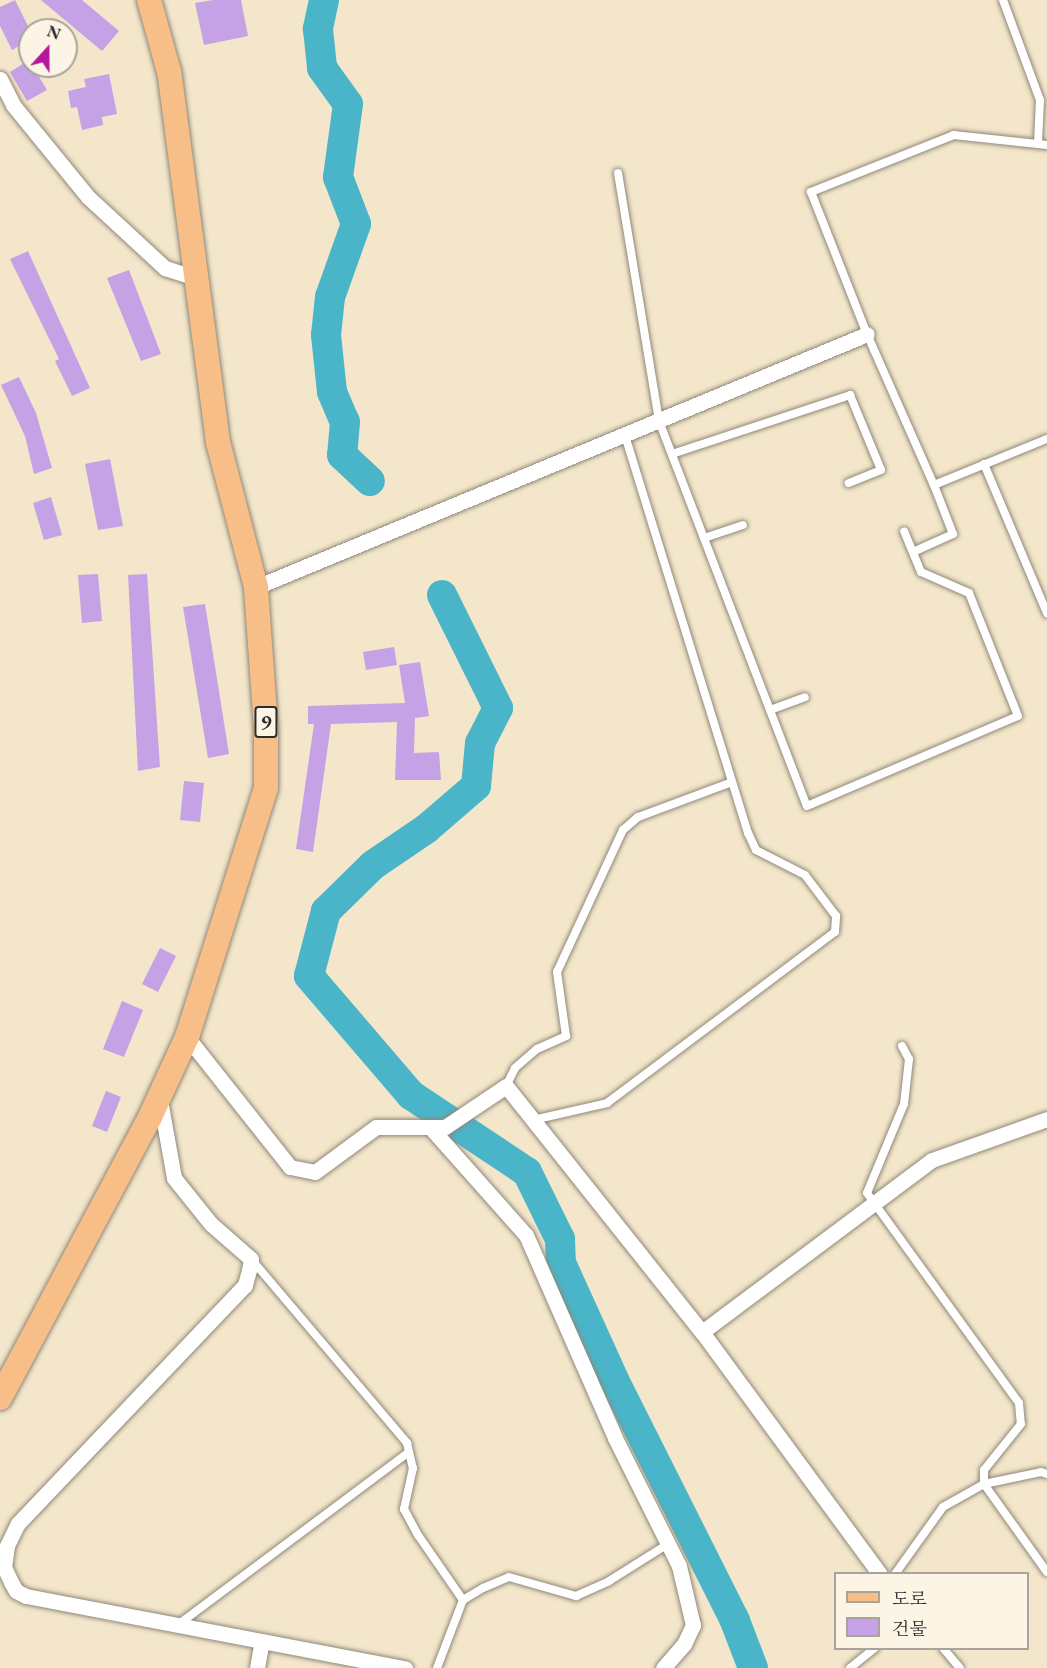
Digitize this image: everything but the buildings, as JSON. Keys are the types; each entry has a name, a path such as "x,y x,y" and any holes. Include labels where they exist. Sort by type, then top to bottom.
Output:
{"main road":[{"name":"9","path":"0,1398 159,1096 187,1037 266,788 266,728 256,587 218,442 169,72 149,0"}],"street":[{"path":"0,79 14,105 88,197 165,268 195,278"},
{"path":"256,587 867,334"},
{"path":"187,1037 290,1167 315,1172 376,1127 437,1127 466,1112 506,1086 702,1332 879,1572"},
{"path":"159,1096 174,1178 211,1224 250,1259 245,1285 18,1523 8,1546 2,1569 16,1591 26,1596 405,1668"},
{"path":"702,1332 932,1160 1047,1119"},
{"path":"437,1127 526,1235 615,1438 679,1566 693,1625 684,1644 663,1668"},
{"path":"0,1385 28,1344"},
{"path":"257,1668 262,1641"}],"lane":[{"path":"1003,0 1040,100 1038,142"},
{"path":"913,552 952,534 934,485 867,334 811,192 954,135 1038,142 1047,145"},
{"path":"618,173 659,421 807,806 1018,716 969,593 921,572 904,531"},
{"path":"672,454 850,395 881,470 848,483"},
{"path":"533,1120 606,1103 836,932 836,916 805,875 756,850 732,782 625,436"},
{"path":"934,485 1047,439"},
{"path":"984,464 1047,612"},
{"path":"704,538 743,525"},
{"path":"770,710 805,697"},
{"path":"506,1086 515,1068 537,1049 566,1036 557,972 623,830 638,817 732,782"},
{"path":"902,1046 909,1059 909,1083 904,1104 867,1193 1019,1403 1021,1424 984,1470 984,1484 1047,1572"},
{"path":"250,1259 407,1443 413,1468 404,1509 463,1600"},
{"path":"178,1625 409,1452"},
{"path":"896,1572 944,1507 984,1484 1041,1472 1047,1474"},
{"path":"437,1668 463,1600 509,1577 576,1596 609,1581 668,1544"},
{"path":"850,1668 872,1650"},
{"path":"945,1650 960,1668"}],"waterway":[{"path":"324,0 318,29 322,68 348,104 338,177 356,224 330,297 326,335 332,392 345,422 342,455 370,481"},
{"path":"442,595 498,708 480,743 476,786 426,829 373,865 326,911 309,976 411,1095 527,1172 560,1239 561,1263 614,1380 735,1621 753,1668"}]}
